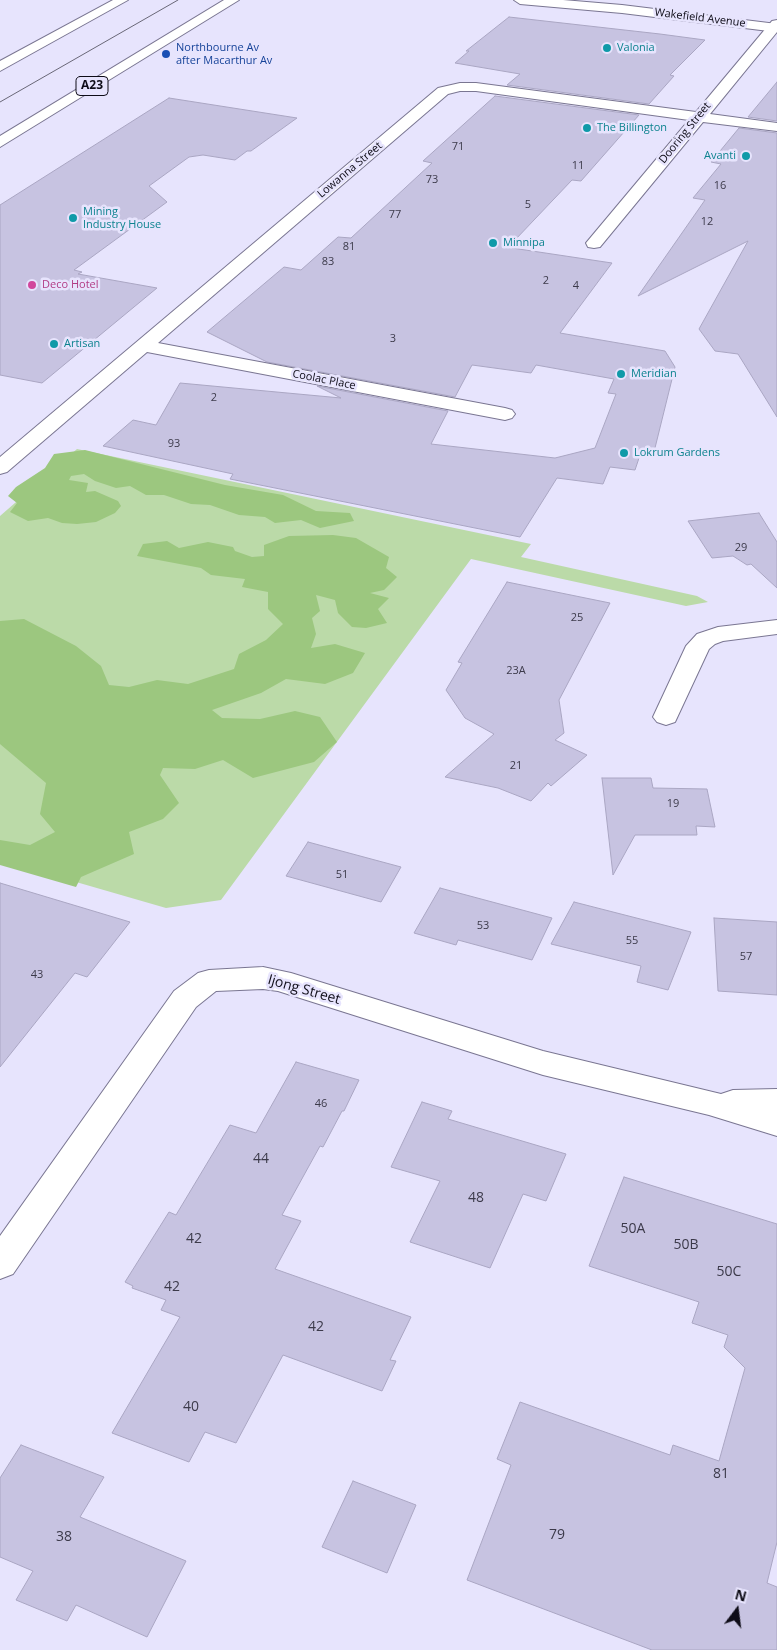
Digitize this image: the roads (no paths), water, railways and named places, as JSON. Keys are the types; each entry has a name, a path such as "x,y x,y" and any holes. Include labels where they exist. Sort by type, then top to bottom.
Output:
{"main road":[{"path":"0,68 122,0"},
{"name":"A23","path":"0,142 233,0"},
{"name":"Wakefield Avenue","path":"520,0 776,26"},
{"name":"Wakefield Avenue","path":"583,0 622,9"},
{"name":"Dooring Street","path":"594,244 776,26"},
{"name":"Lowanna Street","path":"0,468 444,91 460,87 476,87 777,127"},
{"name":"Coolac Place","path":"144,346 505,414"},
{"path":"666,717 698,646 706,639 718,634 777,627"},
{"name":"Ijong Street","path":"0,1264 185,999 209,981 263,978 280,981 543,1063 709,1103 777,1123"},
{"name":"Ijong Street","path":"709,1103 777,1101"}],"tram line":[{"path":"0,102 178,0"}],"place":[{"name":"Valonia","path":"607,48"},
{"name":"Northbourne Av after Macarthur Av","path":"166,54"},
{"name":"The Billington","path":"587,128"},
{"name":"Avanti","path":"746,156"},
{"name":"Mining Industry House","path":"73,218"},
{"name":"Minnipa","path":"493,243"},
{"name":"Deco Hotel","path":"32,285"},
{"name":"Artisan","path":"54,344"},
{"name":"Meridian","path":"621,374"},
{"name":"Lokrum Gardens","path":"624,453"}]}
